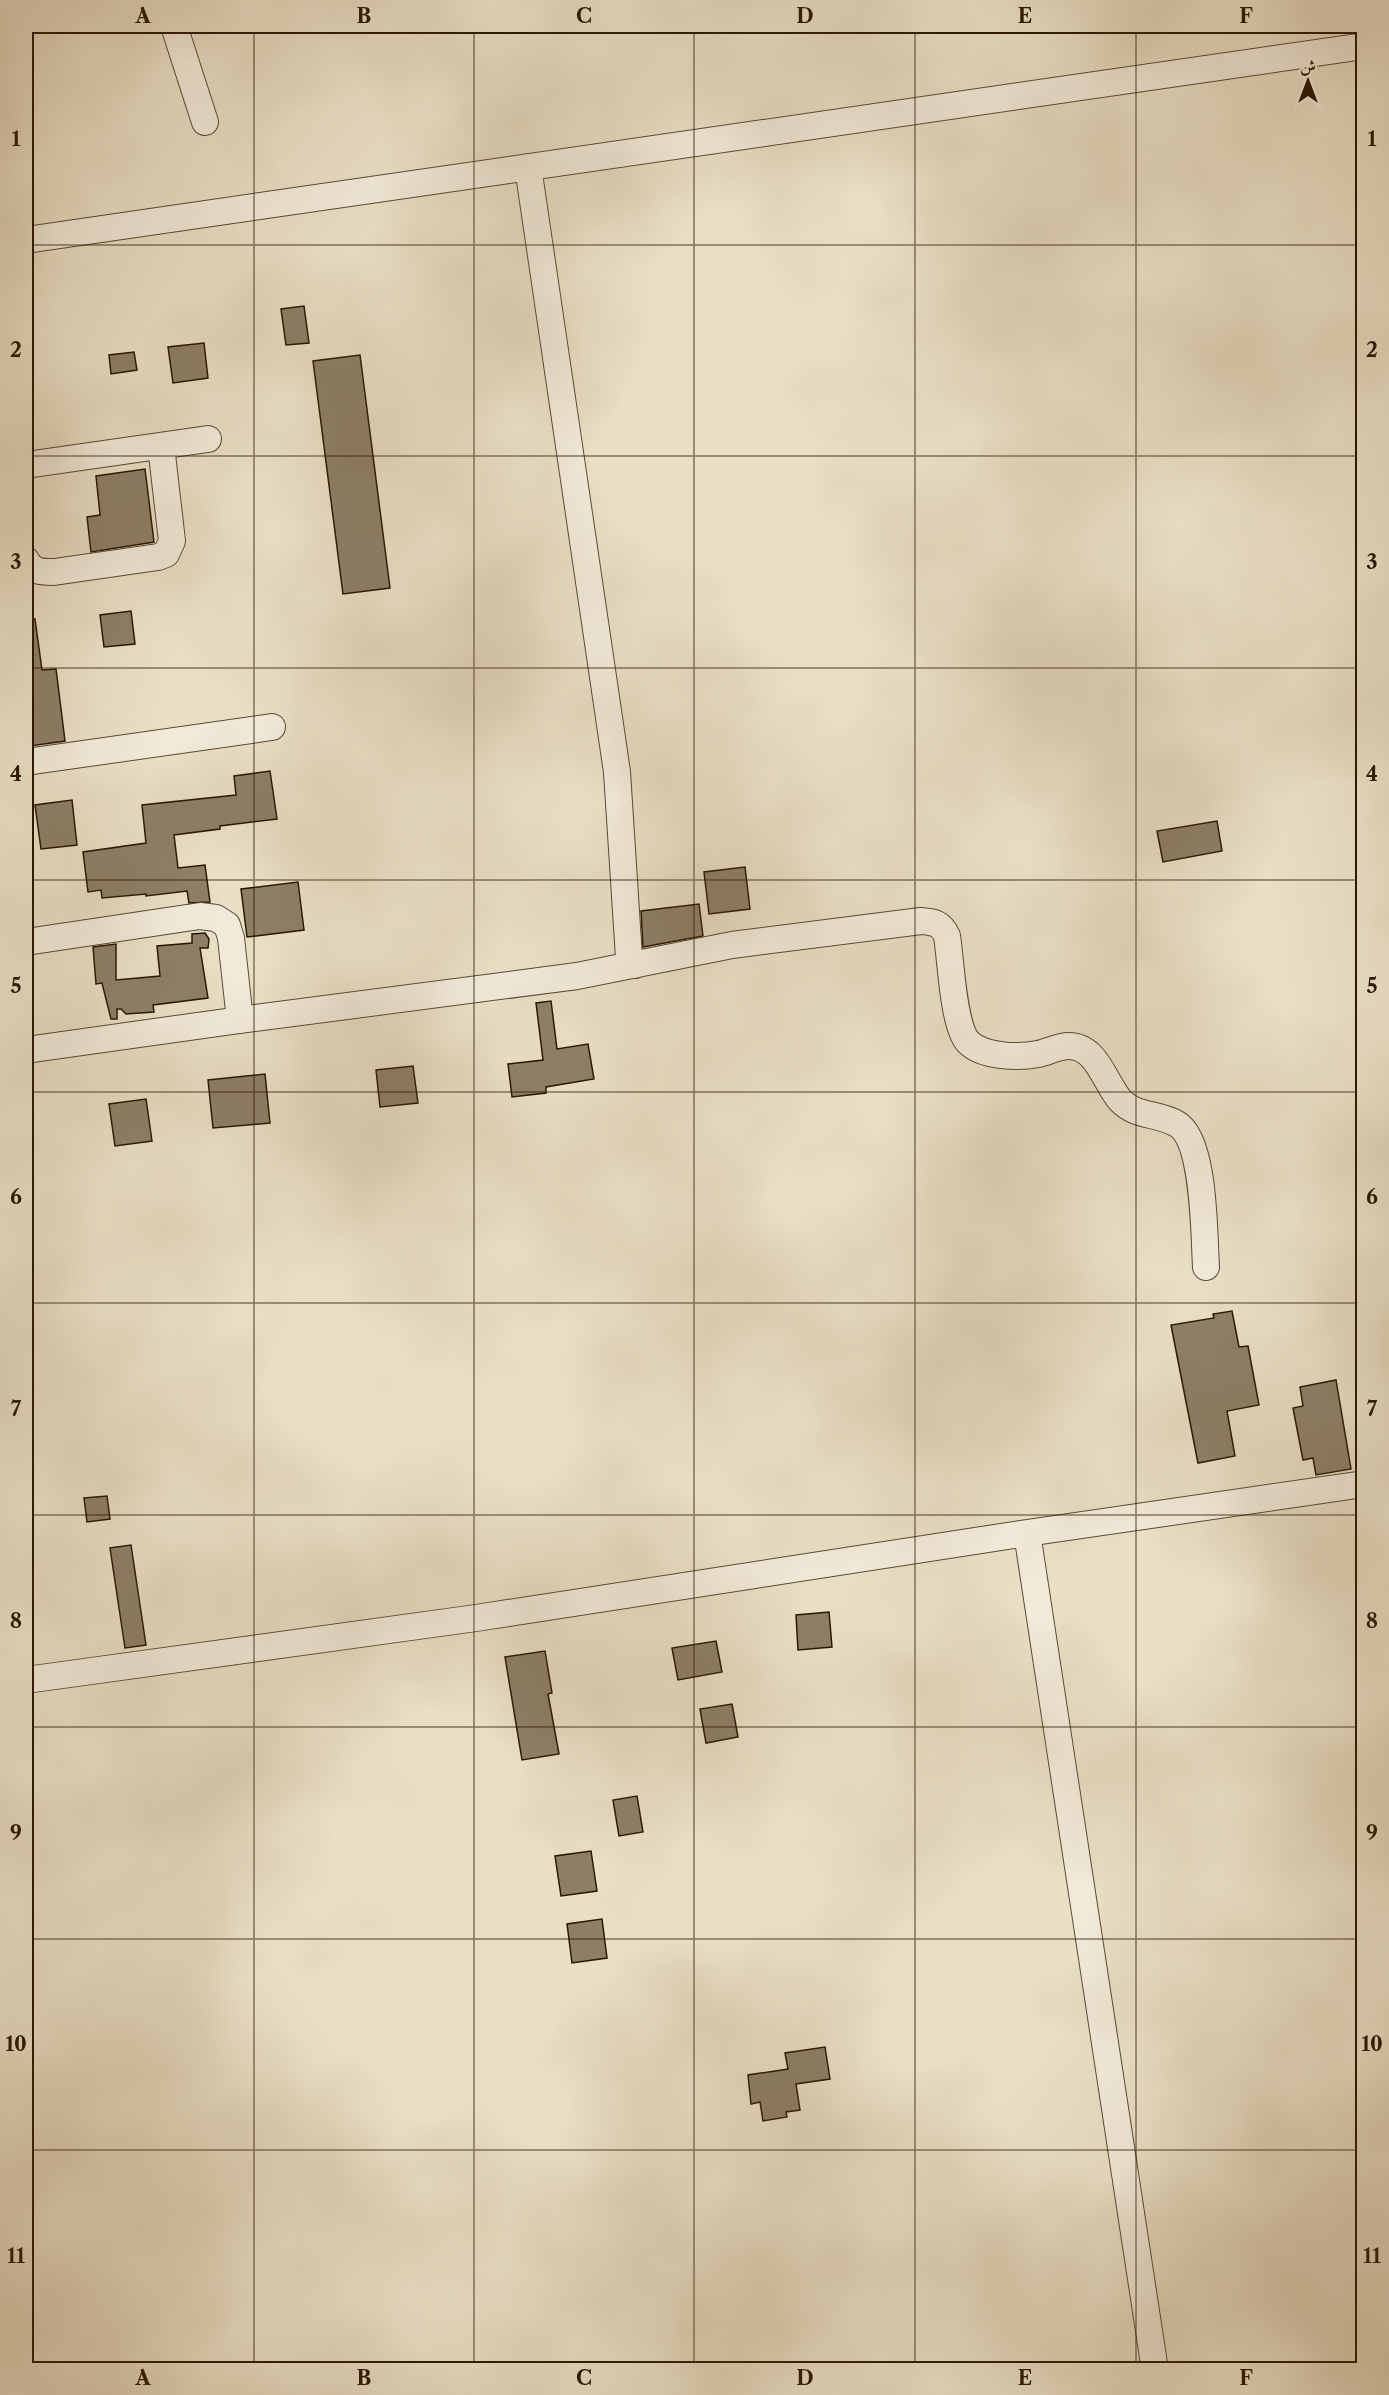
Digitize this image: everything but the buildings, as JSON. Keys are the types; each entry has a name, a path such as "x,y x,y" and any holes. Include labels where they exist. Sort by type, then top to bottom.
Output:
{"street":[{"path":"174,26 205,122"},
{"path":"26,240 528,167 1350,40"},
{"path":"528,167 617,772 629,958 634,965"},
{"path":"26,465 208,439"},
{"path":"26,560 29,567 39,572 54,572 158,558 166,554 172,541 161,446"},
{"path":"26,762 272,727"},
{"path":"26,942 200,916 216,918 227,925 231,938 240,1020"},
{"path":"26,1050 577,976 732,945 921,921 934,922 943,927 947,936 959,1025 970,1043 985,1051 1008,1056 1037,1054 1071,1046 1080,1049 1100,1067 1119,1100 1132,1110 1163,1117 1180,1125 1187,1132 1199,1168 1206,1267"},
{"path":"26,1680 476,1618 1027,1533 1364,1484"},
{"path":"1027,1533 1155,2370"}]}
